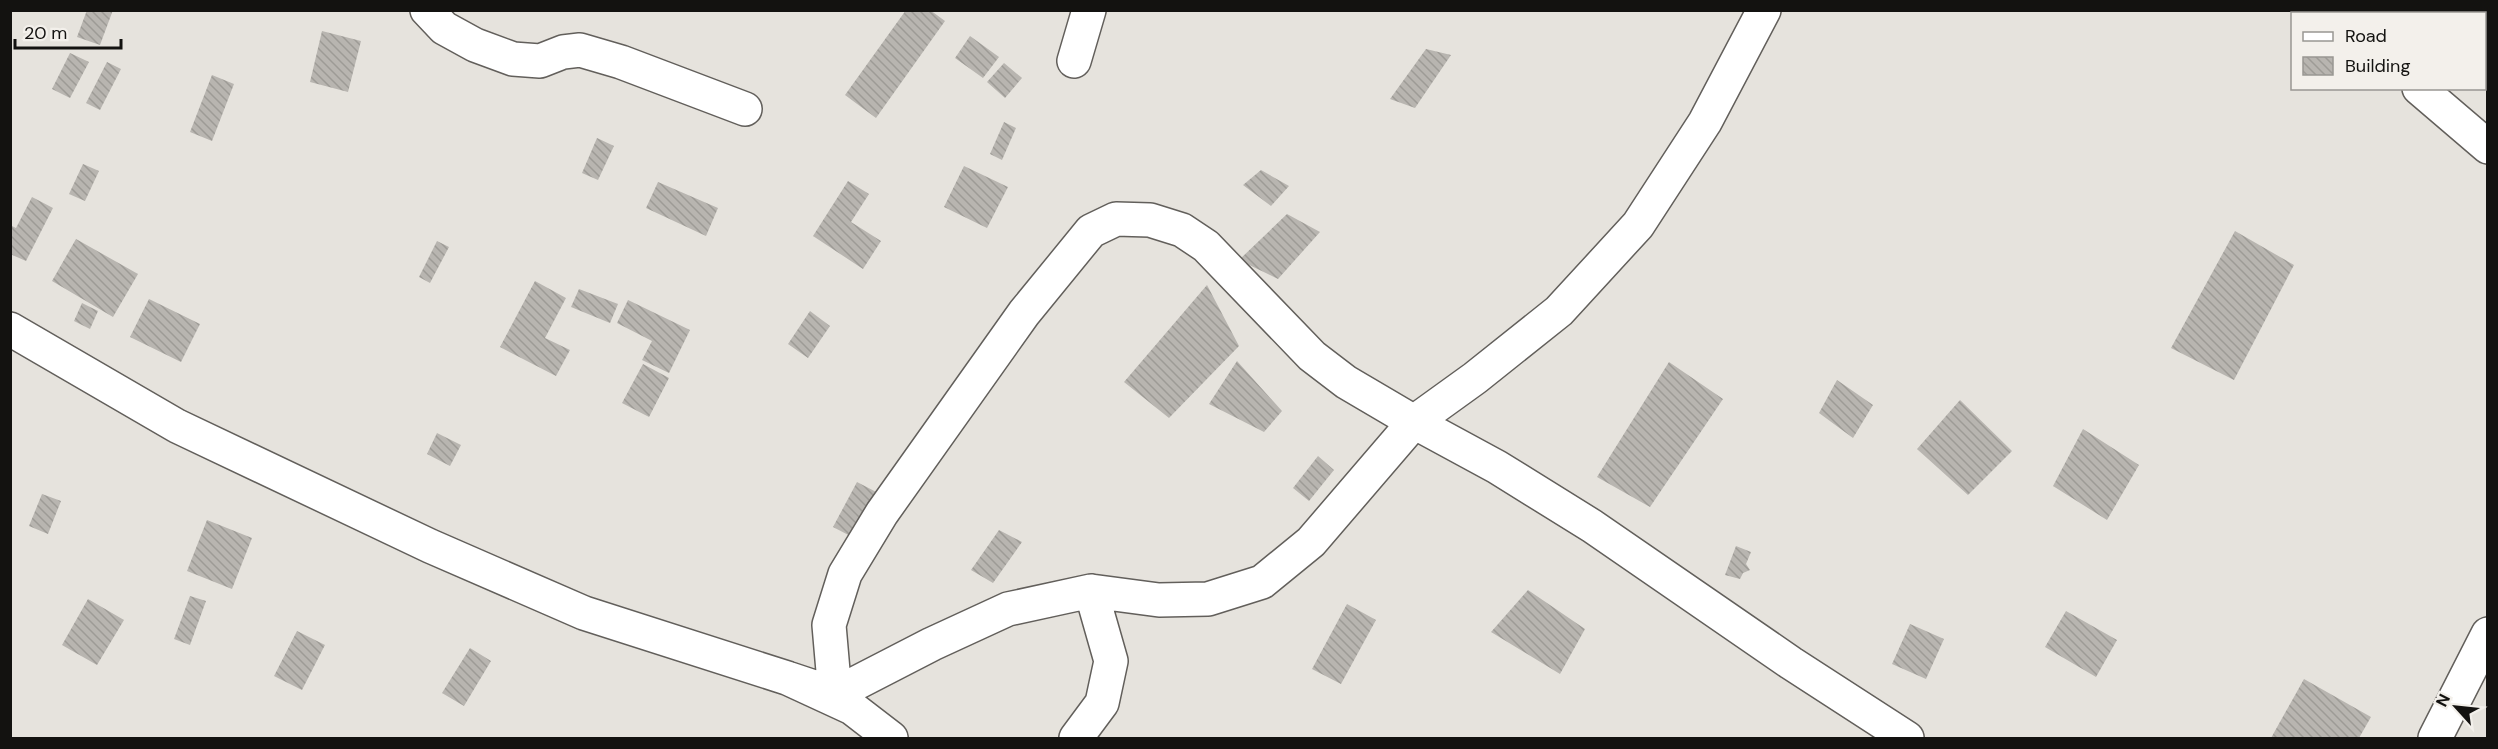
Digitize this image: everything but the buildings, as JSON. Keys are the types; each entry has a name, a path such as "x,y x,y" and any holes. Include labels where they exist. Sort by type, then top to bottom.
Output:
{"street":[{"path":"427,10 444,28 475,45 513,59 540,61 563,52 580,50 621,62 745,109"},
{"path":"1074,62 1089,10"},
{"path":"10,329 177,426 430,546 584,613 835,694 1008,609 1091,591 1159,600 1208,599 1262,582 1311,542 1414,422 1475,378 1559,311 1638,225 1705,122 1764,10"},
{"path":"2421,90 2487,147"},
{"path":"835,694 829,625 845,574 882,513 1024,313 1091,231 1116,219 1150,219 1182,230 1206,246 1312,356 1346,382 1497,467 1592,526 1791,663 1907,738"},
{"path":"1076,738 1102,703 1111,661 1091,591"},
{"path":"2435,738 2487,634"},
{"path":"787,678 852,708 891,738"}]}
